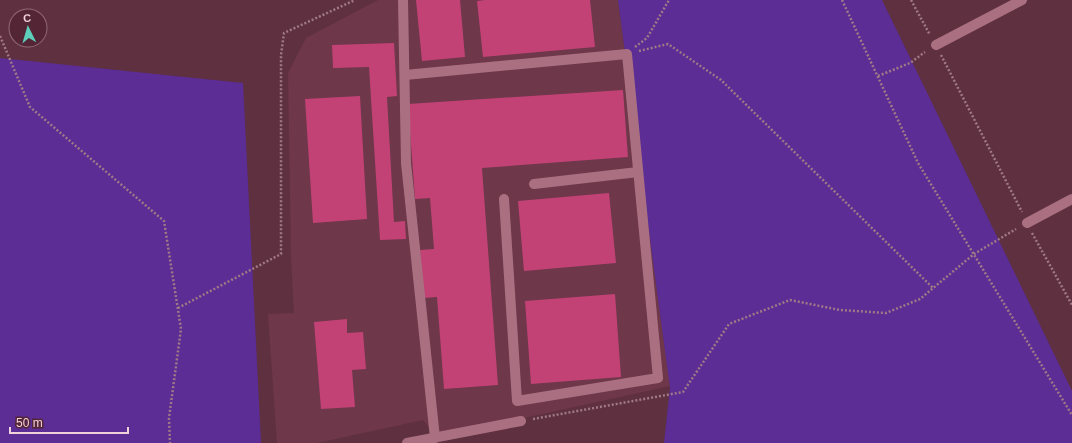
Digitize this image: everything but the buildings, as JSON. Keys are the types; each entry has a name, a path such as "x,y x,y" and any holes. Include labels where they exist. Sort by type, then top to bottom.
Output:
{"street":[{"path":"403,0 406,163 435,438"},
{"path":"936,44 1022,0"},
{"path":"405,75 627,54 658,378 517,400 504,199"},
{"path":"534,184 638,172"},
{"path":"1027,223 1072,199"},
{"path":"408,443 521,421"}],"path":[{"path":"178,308 281,254 281,55 284,32 355,0"},
{"path":"627,54 647,38 669,0"},
{"path":"842,0 918,163 1072,415"},
{"path":"911,0 936,44 1027,223 1072,305"},
{"path":"0,36 30,107 164,221 181,329 169,418 170,443"},
{"path":"627,54 668,44 721,80 933,288"},
{"path":"878,76 910,63 936,44"},
{"path":"521,421 683,392 729,324 790,300 840,310 886,313 920,299 974,254 1027,223"}],"shaded area":[{"path":"378,0 618,0 670,386 437,437 423,420 317,443 277,443 268,314 294,313 291,257 288,73 306,38"},
{"path":"618,0 882,0 1072,391 1072,443 664,443 670,388"},
{"path":"0,58 243,83 261,443 0,443"}]}
